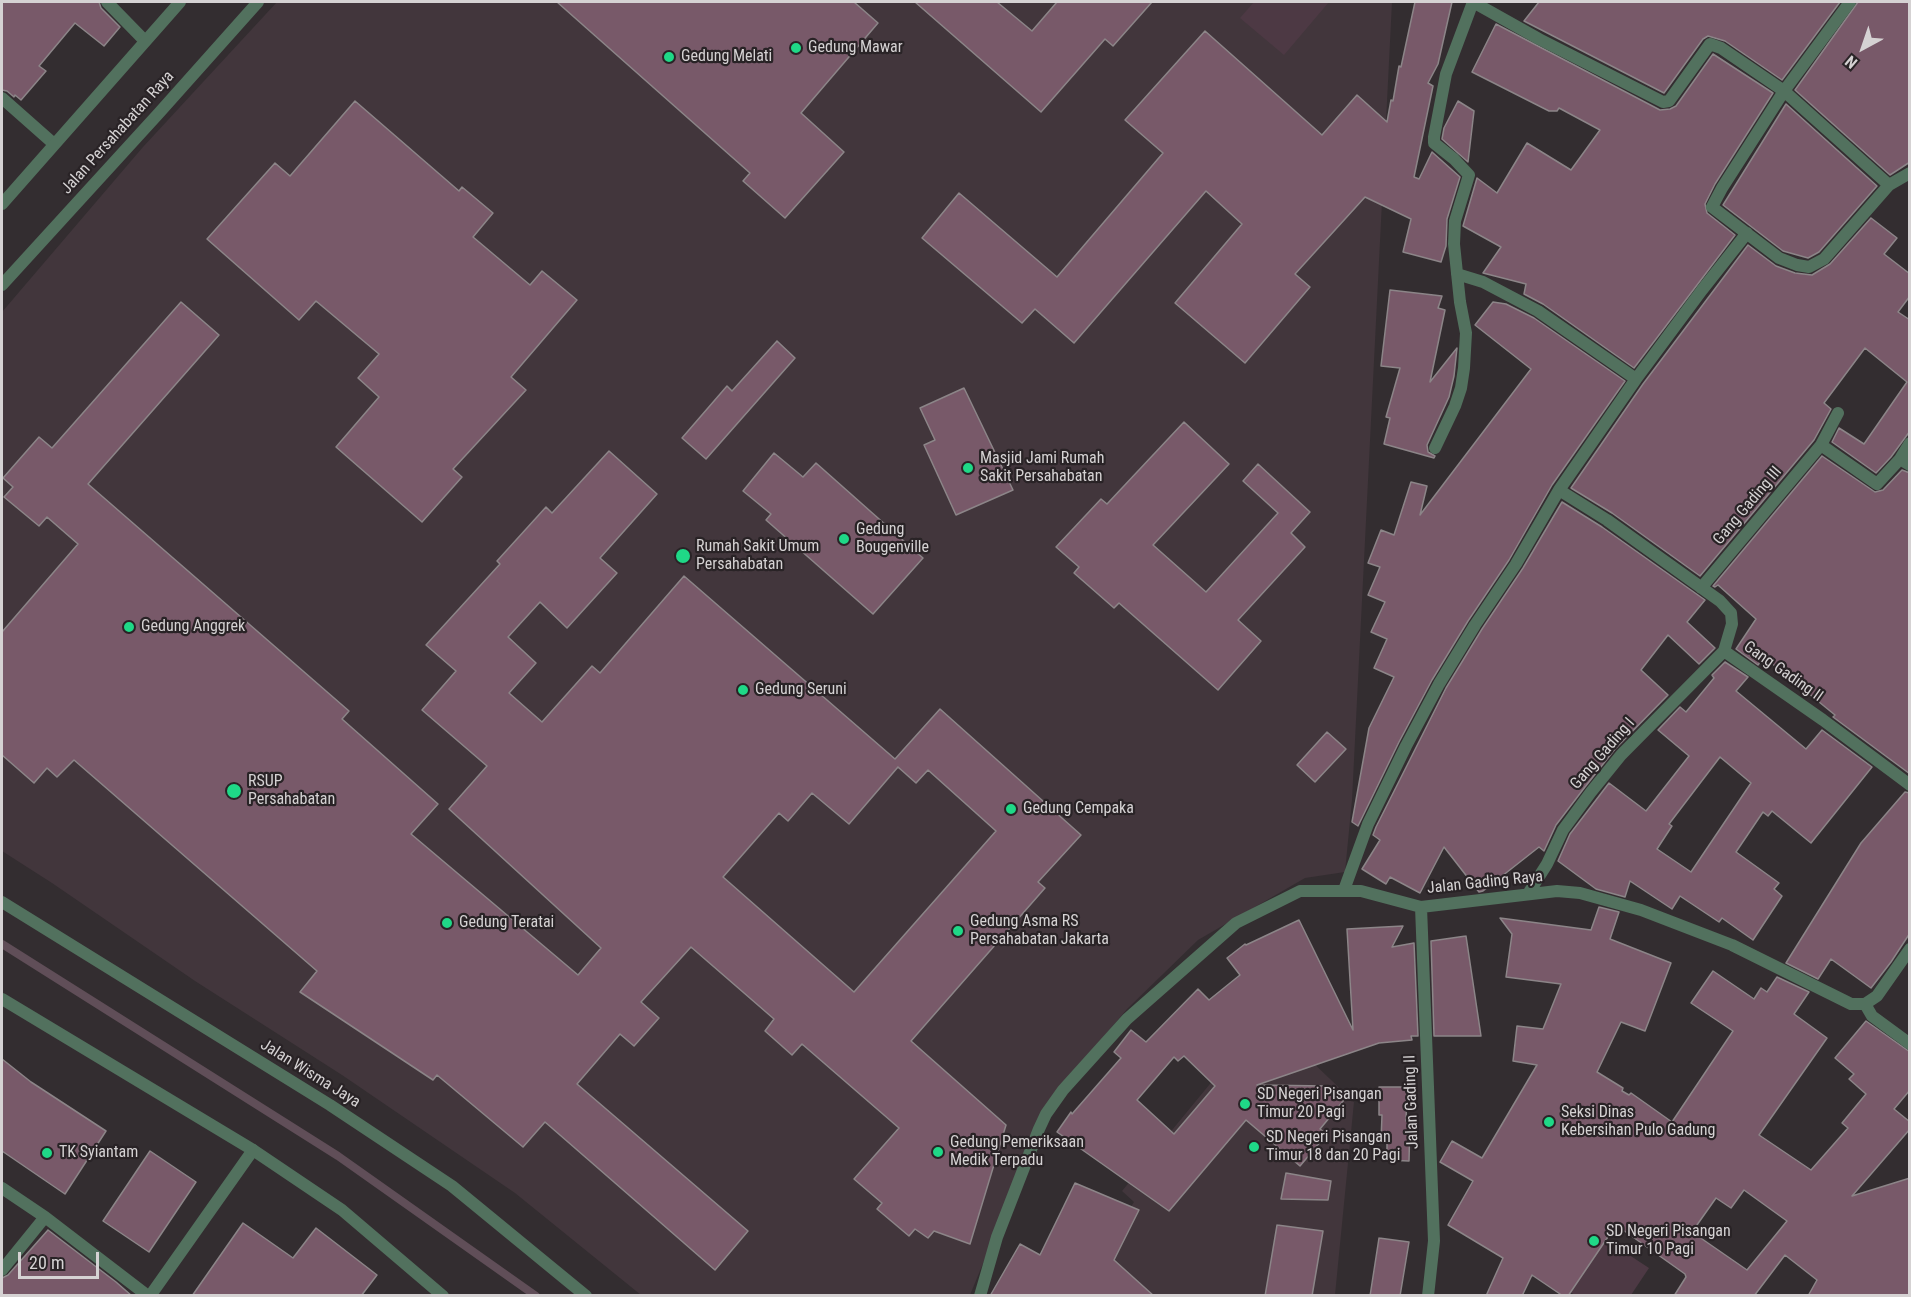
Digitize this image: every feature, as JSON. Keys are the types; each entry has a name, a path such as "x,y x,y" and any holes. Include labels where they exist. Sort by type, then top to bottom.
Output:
{"street":[{"path":"107,2 145,41"},
{"path":"2,204 180,2"},
{"name":"Jalan Persahabatan Raya","path":"2,285 258,2"},
{"path":"1435,448 1455,406 1464,368 1466,333 1460,302 1454,244 1455,221 1469,175 1434,143 1434,137 1446,74 1473,2 1539,39 1663,102 1669,102 1710,44 1721,48 1784,91 1889,186"},
{"path":"1850,2 1784,91 1712,203 1712,207 1779,258 1809,267 1824,259 1889,186 1910,172"},
{"path":"2,98 54,144"},
{"path":"1344,890 1368,824 1434,694 1559,490 1636,379 1747,233"},
{"path":"1457,274 1504,292 1538,311 1636,379"},
{"name":"Gang Gading III","path":"1701,588 1821,445 1838,413"},
{"path":"1821,445 1877,484 1905,462 1910,443"},
{"name":"Gang Gading II","path":"1559,490 1607,520 1720,602 1731,613 1732,624 1724,651 1910,784"},
{"name":"Gang Gading I","path":"1528,894 1547,864 1563,830 1590,792 1621,755 1724,651"},
{"name":"Jalan Gading Raya","path":"980,1296 997,1237 1039,1129 1054,1101 1128,1019 1236,923 1300,891 1361,891 1421,907 1557,891 1580,893 1641,910 1732,945 1851,1004 1865,1004"},
{"name":"Jalan Wisma Jaya","path":"2,902 330,1105 452,1186 586,1296"},
{"name":"Jalan Gading II","path":"1421,907 1434,1241 1428,1296"},
{"path":"1910,949 1877,996 1865,1004 1872,1016 1910,1044"},
{"path":"2,999 253,1150 342,1210 443,1296"},
{"path":"2,1188 45,1217 149,1296 253,1150"},
{"path":"2,1270 45,1217"}],"shaded area":[{"name":"Rumah Sakit Umum Persahabatan","path":"277,2 1392,2 1352,800 1345,872 1305,878 1198,940 1127,1009 1049,1103 970,1295 641,1295 515,1193 342,1075 195,981 2,851 2,312 143,147"},
{"path":"1254,2 1329,2 1284,55 1240,18"},
{"name":"SD Negeri Pisangan Timur 18 dan 20 Pagi","path":"1278,1001 1305,1055 1354,1102 1335,1295 1072,1296 1134,1202 1122,1191"},
{"path":"1594,1232 1649,1268 1631,1295 1575,1295 1559,1285"}],"building":[{"path":"2,2 99,2 101,8 120,27 104,46 75,23 39,66 46,71 21,100 2,90"},
{"path":"557,2 854,2 878,23 801,113 844,152 785,218 743,181 750,173"},
{"path":"915,2 997,2 1032,31 1057,2 1152,2 1113,46 1105,39 1041,112"},
{"path":"1415,2 1452,2 1438,64 1428,83 1433,86 1414,177 1419,179 1432,152 1460,177 1447,219 1446,246 1441,262 1403,252 1411,219 1365,197 1295,274 1310,287 1245,363 1175,303 1242,224 1206,191 1074,343 1035,309 1022,323 922,238 959,193 1057,277 1163,153 1125,120 1205,31 1322,135 1357,95 1387,122"},
{"path":"1539,2 1840,2 1782,80 1725,41 1708,36 1703,39 1664,93 1524,21"},
{"path":"1858,2 1910,2 1910,162 1890,175 1795,90"},
{"path":"1496,24 1660,110 1676,106 1713,54 1773,93 1715,184 1705,204 1707,213 1735,235 1634,368 1543,304 1524,294 1526,284 1483,273 1501,247 1463,226 1477,178 1497,193 1527,143 1571,170 1600,130 1559,108 1557,111 1549,111 1472,72"},
{"path":"355,101 459,191 462,187 493,213 473,237 530,285 542,271 577,300 511,377 526,390 453,469 462,477 422,522 336,447 379,397 358,378 379,354 316,301 299,320 207,239 275,163 290,176"},
{"path":"1458,101 1474,111 1468,162 1442,139 1444,128"},
{"path":"1786,104 1877,186 1819,252 1808,258 1783,251 1723,205"},
{"path":"1871,218 1897,238 1884,254 1910,274 1910,296 1898,312 1910,320 1910,431 1876,473 1832,442 1839,428 1864,444 1907,382 1865,348 1824,403 1831,409 1814,440 1700,576 1612,513 1571,488 1643,384 1748,245 1776,266 1795,273 1812,275 1830,264"},
{"path":"1390,290 1442,296 1438,308 1445,310 1430,382 1457,348 1449,397 1427,445 1428,452 1435,456 1434,458 1384,444 1390,418 1386,417 1400,368 1381,366"},
{"path":"181,302 219,335 88,484 349,711 342,719 438,804 411,834 578,975 601,948 449,809 487,766 422,710 456,671 426,645 500,564 497,561 546,507 552,513 609,451 657,494 600,558 617,573 567,628 540,602 508,637 536,663 509,693 542,722 592,666 600,673 684,576 895,759 940,709 1081,835 1038,882 1045,888 911,1041 1006,1125 970,1244 934,1231 928,1238 915,1229 909,1236 877,1209 882,1203 854,1179 899,1128 802,1044 792,1055 765,1031 774,1019 691,947 641,1002 659,1018 634,1046 620,1034 577,1084 748,1231 715,1270 545,1122 523,1147 437,1075 433,1080 300,992 317,971 74,760 57,777 47,768 34,783 2,755 2,632 78,544 47,517 39,526 4,497 13,487 3,478 39,437 52,448","holes":["898,767 916,783 928,770 996,831 854,992 723,877 779,813 788,821 812,793 849,824"]},
{"path":"1493,302 1506,304 1534,318 1625,381 1552,485 1509,560 1432,680 1358,826 1352,822 1369,728 1394,677 1374,668 1387,639 1371,632 1385,602 1368,595 1380,567 1368,563 1381,530 1394,535 1411,482 1427,486 1420,515 1531,369 1475,325"},
{"path":"777,341 795,358 706,459 682,438 727,386 732,391"},
{"name":"Masjid Jami Rumah Sakit Persahabatan","path":"964,388 1013,490 956,515 924,445 935,440 920,408"},
{"path":"1184,422 1229,464 1153,545 1206,592 1278,513 1243,481 1258,464 1310,512 1291,533 1305,547 1238,620 1261,641 1218,690 1119,603 1114,608 1074,573 1079,567 1056,547 1101,499 1107,504"},
{"name":"Gedung Bougenville","path":"774,453 803,477 816,463 923,558 873,614 766,520 771,514 743,491"},
{"path":"1822,456 1875,492 1883,490 1902,470 1910,473 1910,774 1833,717 1835,715 1764,657 1758,665 1736,649 1756,619 1718,585 1713,586"},
{"path":"1562,502 1602,527 1705,600 1687,622 1715,648 1699,664 1668,635 1641,670 1668,695 1615,749 1556,825 1544,851 1539,847 1479,892 1444,847 1420,893 1390,877 1386,884 1362,869 1380,840 1373,835 1376,827 1446,688 1523,568"},
{"path":"1725,662 1748,677 1736,691 1806,749 1822,730 1872,767 1811,843 1772,811 1768,816 1763,812 1736,852 1779,883 1774,889 1782,896 1753,940 1722,918 1719,922 1680,896 1672,909 1630,881 1625,897 1596,889 1558,861 1570,834 1609,783 1646,811 1689,756 1658,730 1680,707 1686,712 1714,678 1712,675","holes":["1720,757 1751,783 1691,872 1657,849 1672,826 1669,824"]},
{"path":"1327,732 1346,749 1315,782 1297,765"},
{"path":"1905,792 1910,793 1910,933 1891,962 1871,988 1831,959 1818,979 1786,963 1861,843"},
{"path":"1599,907 1619,912 1610,939 1671,963 1645,1031 1621,1022 1597,1072 1623,1088 1622,1091 1629,1095 1631,1093 1672,1122 1733,1031 1691,1003 1713,971 1754,999 1761,988 1767,992 1777,977 1809,992 1794,1014 1827,1038 1759,1135 1811,1170 1848,1128 1842,1123 1866,1094 1849,1079 1854,1074 1835,1058 1866,1021 1910,1052 1910,1090 1894,1109 1910,1122 1910,1129 1852,1196 1910,1178 1910,1296 1808,1296 1817,1280 1785,1255 1754,1296 1674,1296 1686,1277 1685,1274 1616,1225 1568,1296 1563,1296 1532,1275 1522,1296 1486,1296 1503,1258 1448,1225 1473,1181 1440,1162 1452,1141 1482,1158 1537,1065 1513,1061 1517,1026 1543,1029 1561,984 1506,977 1512,934 1500,918 1591,930","holes":["1744,1190 1787,1221 1747,1270 1692,1232 1716,1198 1731,1208"]},
{"path":"1299,920 1353,1030 1347,929 1403,926 1392,947 1414,943 1418,1036 1411,1036 1412,1040 1379,1043 1257,1085 1327,1086 1344,1100 1320,1129 1327,1134 1300,1166 1246,1120 1169,1211 1057,1132 1071,1112 1072,1114 1121,1058 1114,1052 1131,1030 1146,1042 1198,989 1209,1000 1240,975 1227,958 1246,945","holes":["1184,1056 1215,1086 1174,1134 1137,1100 1174,1057 1178,1061"]},
{"path":"1466,936 1481,1036 1434,1036 1431,941"},
{"name":"TK Syiantam","path":"2,1059 31,1082 106,1131 65,1194 2,1151"},
{"path":"1379,1087 1407,1087 1406,1121 1410,1121 1409,1161 1387,1160 1387,1141 1381,1141 1382,1115 1379,1115"},
{"path":"150,1151 196,1182 149,1252 103,1221"},
{"path":"1286,1173 1331,1181 1328,1200 1281,1199"},
{"path":"1075,1183 1139,1210 1114,1260 1154,1296 990,1296 1020,1244 1040,1255"},
{"path":"243,1223 293,1258 316,1228 377,1275 361,1296 192,1296"},
{"path":"1277,1225 1323,1231 1312,1296 1265,1296"},
{"path":"48,1230 132,1296 2,1296 2,1278 8,1275"},
{"path":"1379,1238 1409,1242 1400,1296 1370,1296"}],"waterway":[{"path":"2,944 338,1156 536,1296"}],"place":[{"name":"Gedung Mawar","path":"796,48"},
{"name":"Gedung Melati","path":"669,57"},
{"name":"Masjid Jami Rumah Sakit Persahabatan","path":"968,468"},
{"name":"Gedung Bougenville","path":"844,539"},
{"name":"Rumah Sakit Umum Persahabatan","path":"683,556"},
{"name":"Gedung Anggrek","path":"129,627"},
{"name":"Gedung Seruni","path":"743,690"},
{"name":"RSUP Persahabatan","path":"234,791"},
{"name":"Gedung Cempaka","path":"1011,809"},
{"name":"Gedung Teratai","path":"447,923"},
{"name":"Gedung Asma RS Persahabatan Jakarta","path":"958,931"},
{"name":"SD Negeri Pisangan Timur 20 Pagi","path":"1245,1104"},
{"name":"Seksi Dinas Kebersihan Pulo Gadung","path":"1549,1122"},
{"name":"SD Negeri Pisangan Timur 18 dan 20 Pagi","path":"1254,1147"},
{"name":"Gedung Pemeriksaan Medik Terpadu","path":"938,1152"},
{"name":"TK Syiantam","path":"47,1153"},
{"name":"SD Negeri Pisangan Timur 10 Pagi","path":"1594,1241"}]}
